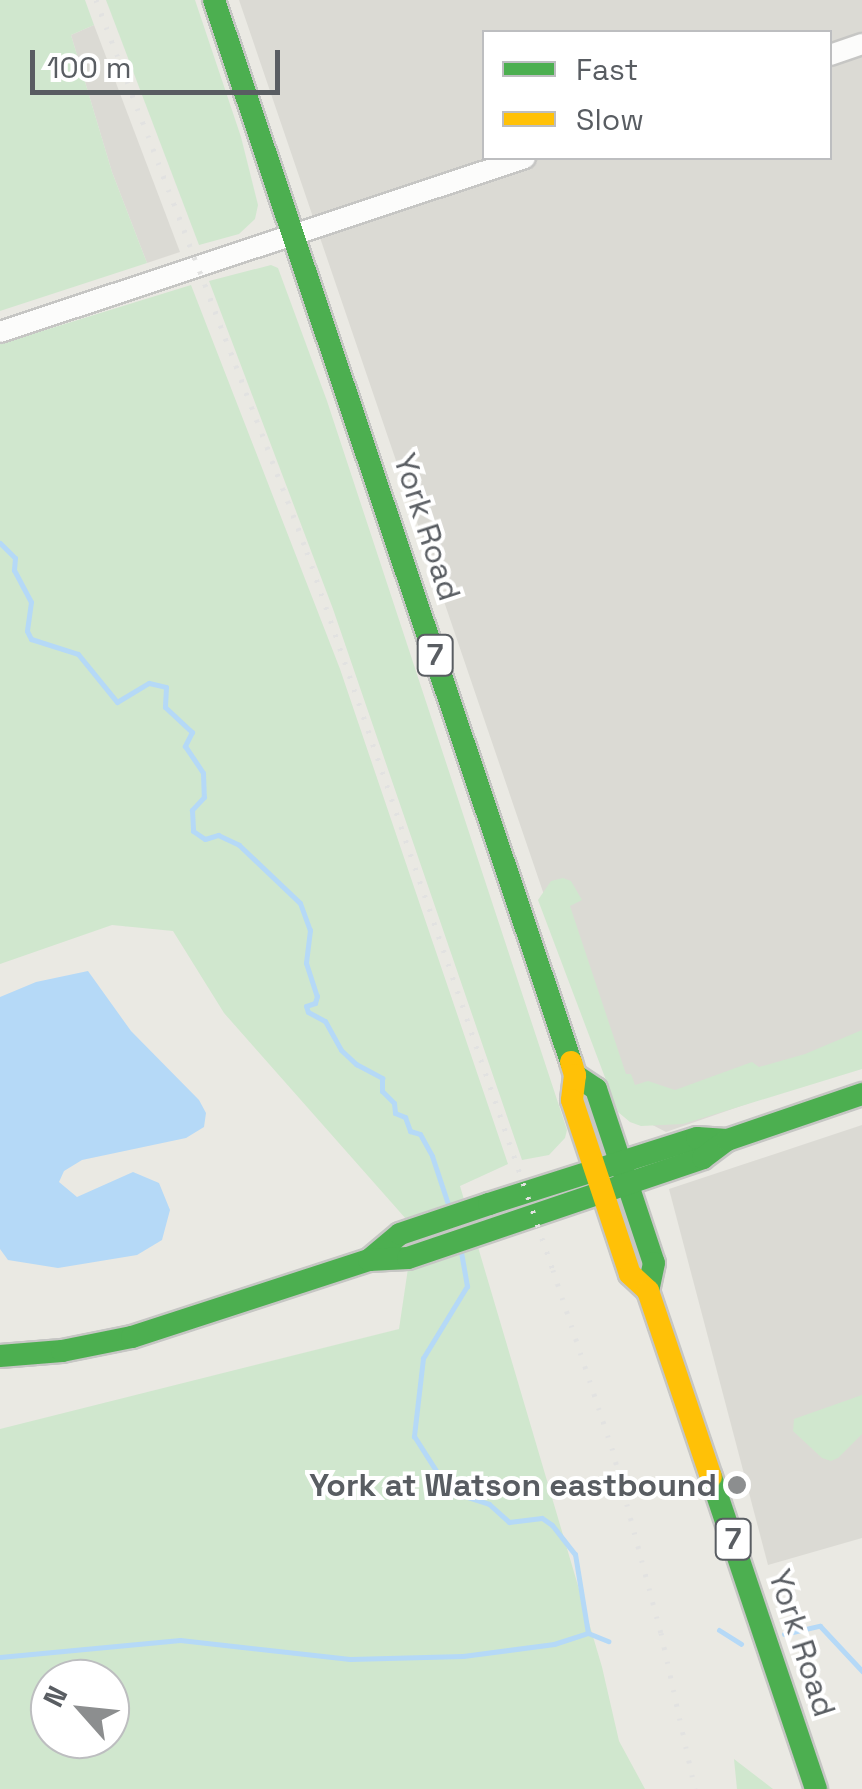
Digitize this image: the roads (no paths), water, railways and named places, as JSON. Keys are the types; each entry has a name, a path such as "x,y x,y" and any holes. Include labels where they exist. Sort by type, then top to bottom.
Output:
{"main road":[{"name":"York Road","path":"214,0 575,1075 572,1100 630,1274 648,1291 816,1789"},
{"name":"York Road","path":"575,1075 596,1089 654,1263 648,1291"},
{"path":"0,1356 62,1351 132,1336 368,1260 408,1258 604,1194 624,1174 696,1138 727,1140 862,1094"},
{"path":"368,1260 400,1234 489,1204 596,1170 624,1174"}],"street":[{"path":"832,54 862,44"},
{"path":"0,332 519,160"}],"water":[{"path":"88,971 131,1031 199,1100 206,1113 204,1127 186,1138 82,1160 64,1171 59,1182 77,1197 133,1172 159,1183 170,1210 162,1240 137,1255 58,1268 8,1260 0,1249 0,997 36,982"}],"waterway":[{"path":"0,543 15,558 14,570 31,602 27,631 31,639 78,654 117,702 149,683 166,687 165,707 192,732 185,746 203,773 204,797 192,810 193,831 205,839 218,835 239,845 300,903 310,930 306,963 317,996 315,1003 306,1006 308,1012 325,1021 341,1050 356,1064 382,1078 382,1091 394,1103 395,1113 405,1117 410,1131 420,1134 432,1156 449,1207"},
{"path":"461,1252 467,1286 423,1358 414,1436 449,1491 489,1504 509,1522 542,1518 552,1525 575,1554 588,1633 608,1641"},
{"path":"784,1634 820,1626 862,1671"},
{"path":"719,1630 741,1644"},
{"path":"0,1657 180,1640 350,1659 463,1656 554,1644 588,1633"}],"railway":[{"path":"96,0 307,552 553,1270 612,1448 661,1633 695,1789"}],"place":[{"name":"York at Watson eastbound","path":"737,1485"}]}
